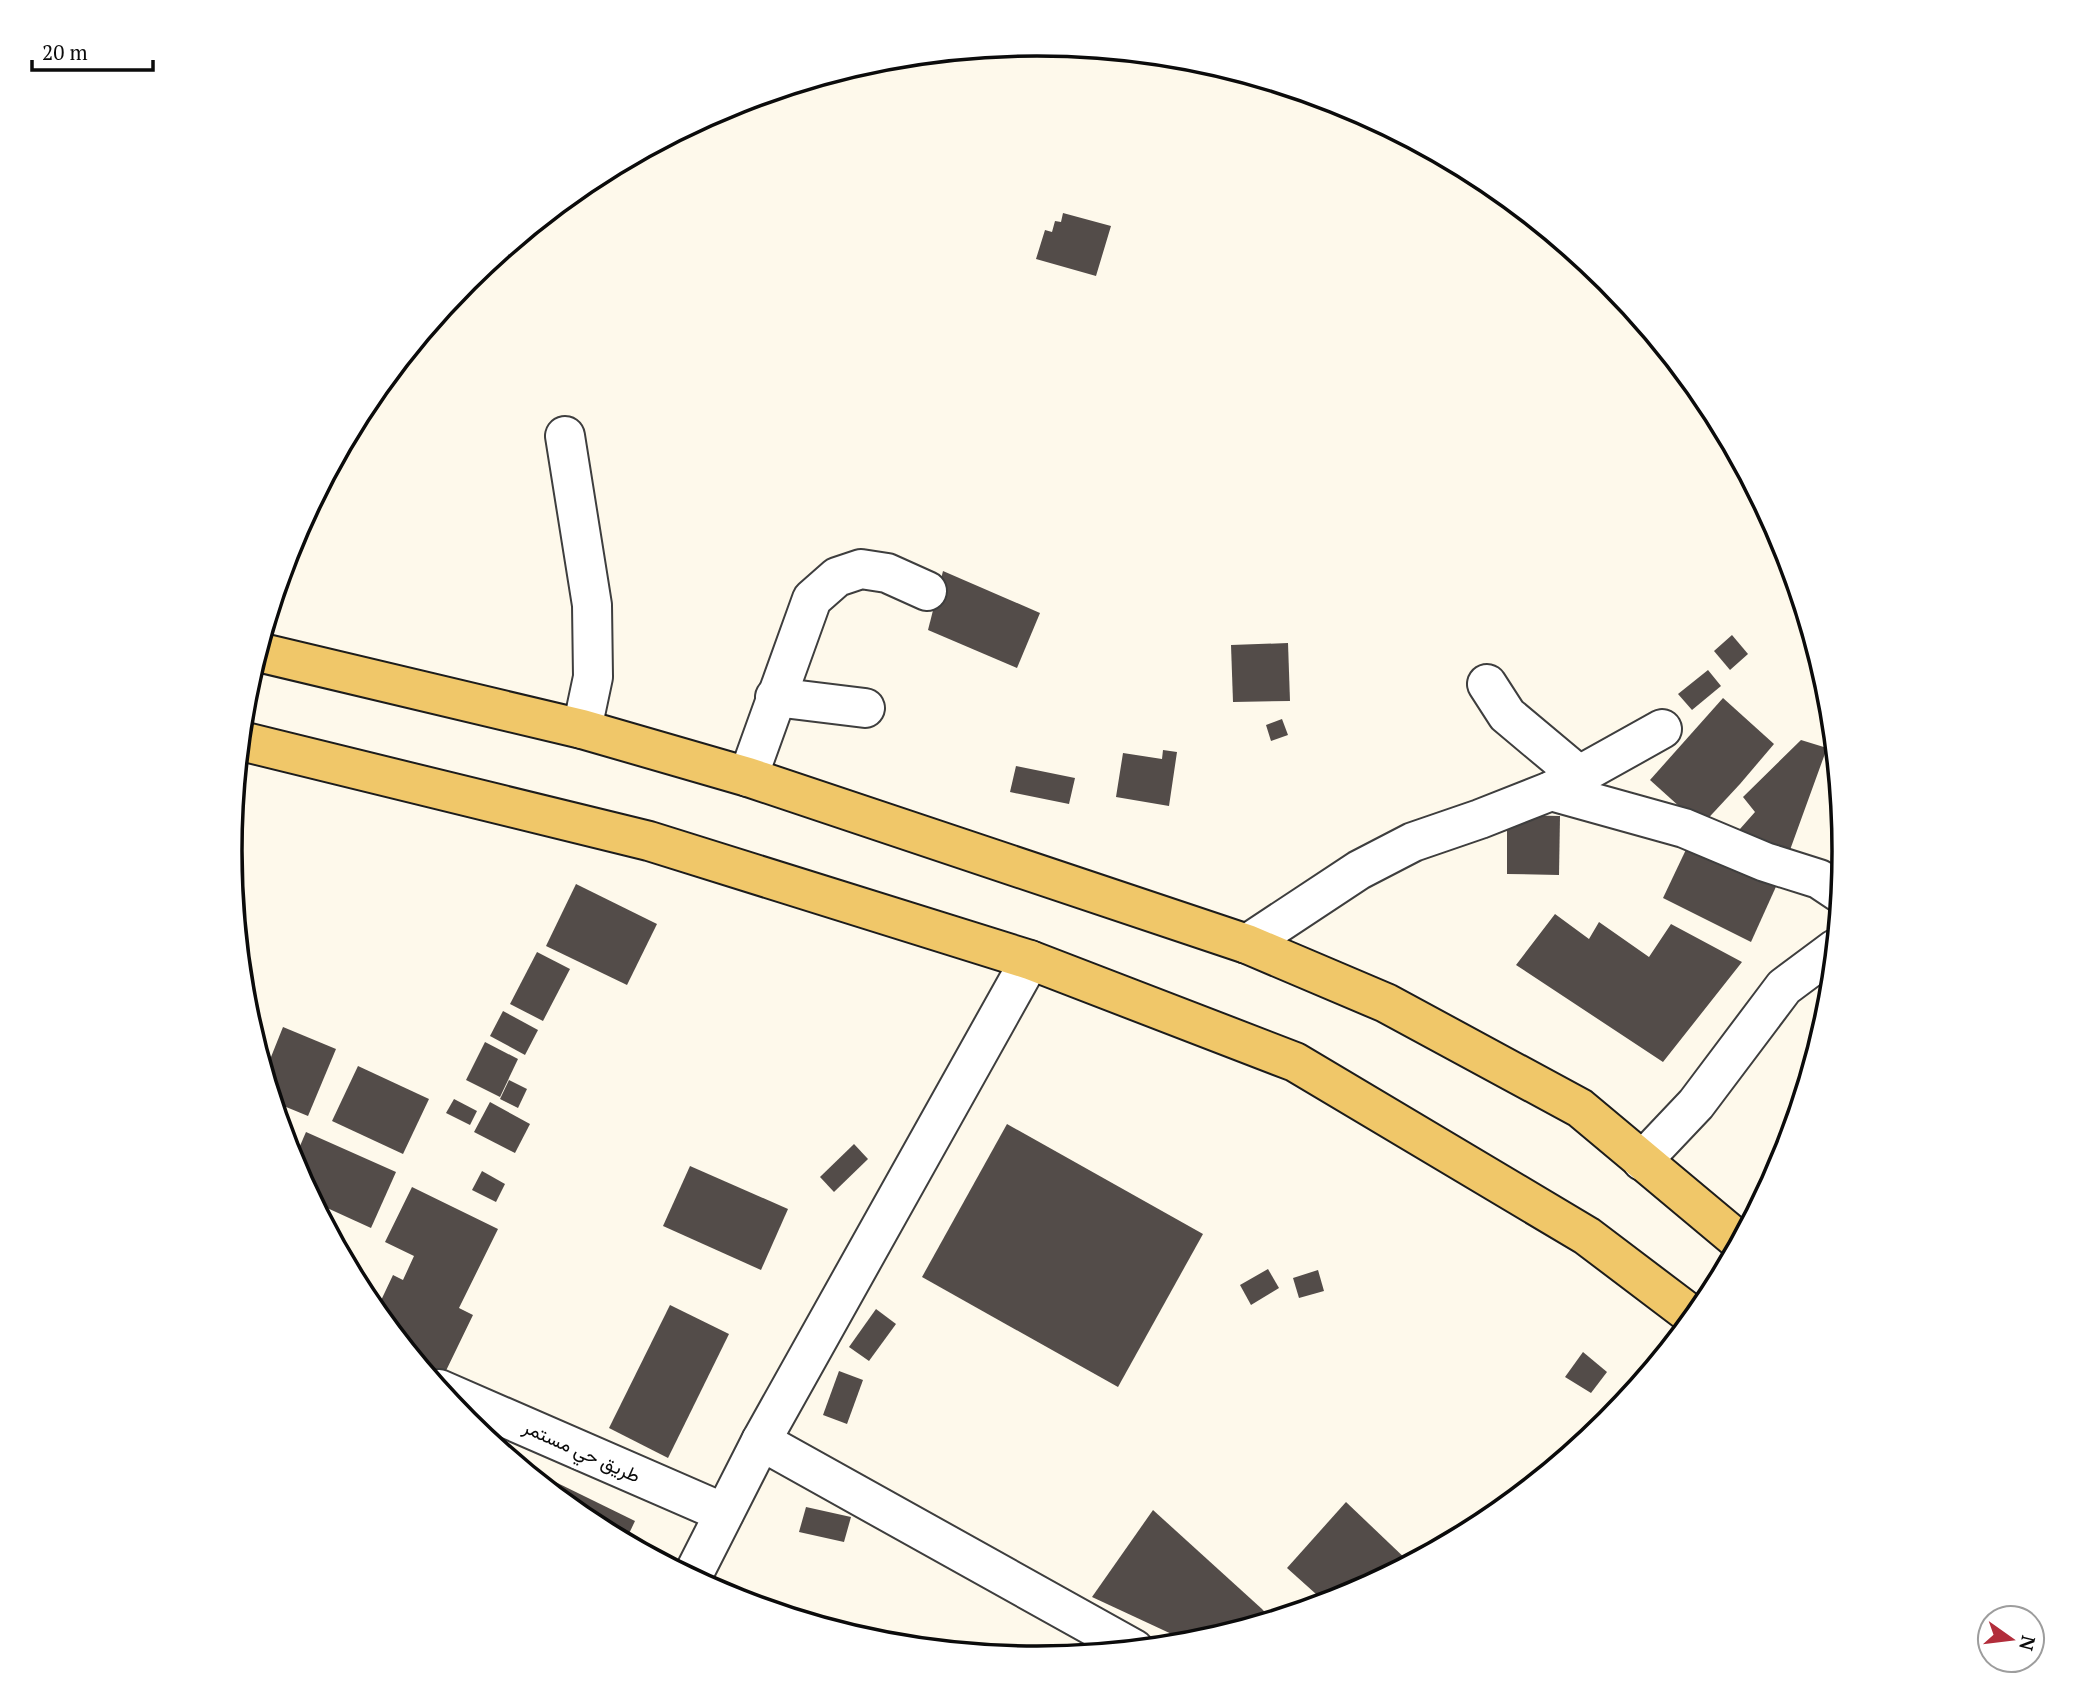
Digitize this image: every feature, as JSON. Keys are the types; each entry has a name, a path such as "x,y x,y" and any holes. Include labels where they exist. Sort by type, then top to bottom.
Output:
{"main road":[{"path":"267,654 582,729 748,777 1247,944 1386,1003 1580,1108 1732,1235"},
{"path":"250,743 649,841 1030,960 1295,1062 1587,1236 1685,1311"}],"street":[{"path":"565,436 592,605 593,677 582,729"},
{"path":"748,777 812,599 837,577 861,569 887,573 927,591"},
{"path":"1488,684 1507,715 1565,783 1765,862 1819,879 1831,887"},
{"path":"775,697 865,708"},
{"path":"1247,944 1359,870 1413,842 1480,819 1565,783 1662,729"},
{"path":"1642,1161 1696,1104 1784,987 1825,958"},
{"path":"696,1569 761,1441 1030,960"},
{"name":"طريق حي مستمر","path":"462,1399 724,1513"},
{"path":"761,1441 1120,1641"}],"building":[{"path":"1063,213 1111,226 1096,276 1036,259 1045,230 1052,232 1055,221 1061,222"},
{"path":"943,571 1040,613 1017,668 928,630"},
{"path":"1732,635 1748,654 1730,670 1714,651"},
{"path":"1288,643 1290,701 1233,702 1231,645"},
{"path":"1708,670 1721,686 1692,710 1678,694"},
{"path":"1723,698 1774,744 1701,826 1650,780"},
{"path":"1282,719 1288,735 1271,741 1266,725"},
{"path":"1801,740 1825,747 1786,861 1732,838 1755,812 1743,797"},
{"path":"1163,750 1177,752 1169,806 1116,797 1123,753 1162,759"},
{"path":"1016,766 1075,778 1069,804 1010,792"},
{"path":"1507,815 1560,816 1559,875 1507,874"},
{"path":"1691,839 1779,880 1751,942 1663,898"},
{"path":"576,884 657,924 627,985 546,946"},
{"path":"1555,914 1589,939 1599,922 1649,957 1671,924 1742,962 1663,1062 1516,965"},
{"path":"537,952 570,969 543,1021 510,1004"},
{"path":"503,1011 538,1030 525,1055 490,1036"},
{"path":"283,1027 336,1049 308,1116 284,1106 270,1060"},
{"path":"485,1042 518,1059 500,1097 466,1080"},
{"path":"358,1066 429,1099 403,1154 332,1121"},
{"path":"509,1080 527,1089 518,1108 500,1099"},
{"path":"454,1099 477,1111 470,1125 446,1113"},
{"path":"490,1102 530,1124 515,1153 474,1132"},
{"path":"1007,1124 1203,1234 1118,1387 922,1277"},
{"path":"306,1132 396,1172 371,1228 327,1208 300,1147"},
{"path":"854,1144 868,1159 834,1192 820,1177"},
{"path":"690,1166 788,1209 761,1270 663,1226"},
{"path":"482,1171 505,1184 496,1202 472,1190"},
{"path":"412,1187 498,1229 459,1308 473,1315 442,1378 381,1300 393,1275 403,1280 414,1256 385,1242"},
{"path":"1268,1269 1279,1288 1251,1305 1240,1285"},
{"path":"1318,1270 1324,1291 1299,1298 1293,1278"},
{"path":"670,1305 729,1334 668,1458 609,1428"},
{"path":"876,1309 896,1324 869,1361 849,1347"},
{"path":"1583,1352 1607,1372 1591,1393 1565,1377"},
{"path":"839,1371 863,1380 847,1424 823,1415"},
{"path":"550,1479 635,1521 629,1533"},
{"path":"1346,1502 1403,1556 1317,1595 1287,1568"},
{"path":"806,1507 851,1517 844,1542 799,1532"},
{"path":"1153,1510 1265,1612 1172,1634 1092,1597"}]}
